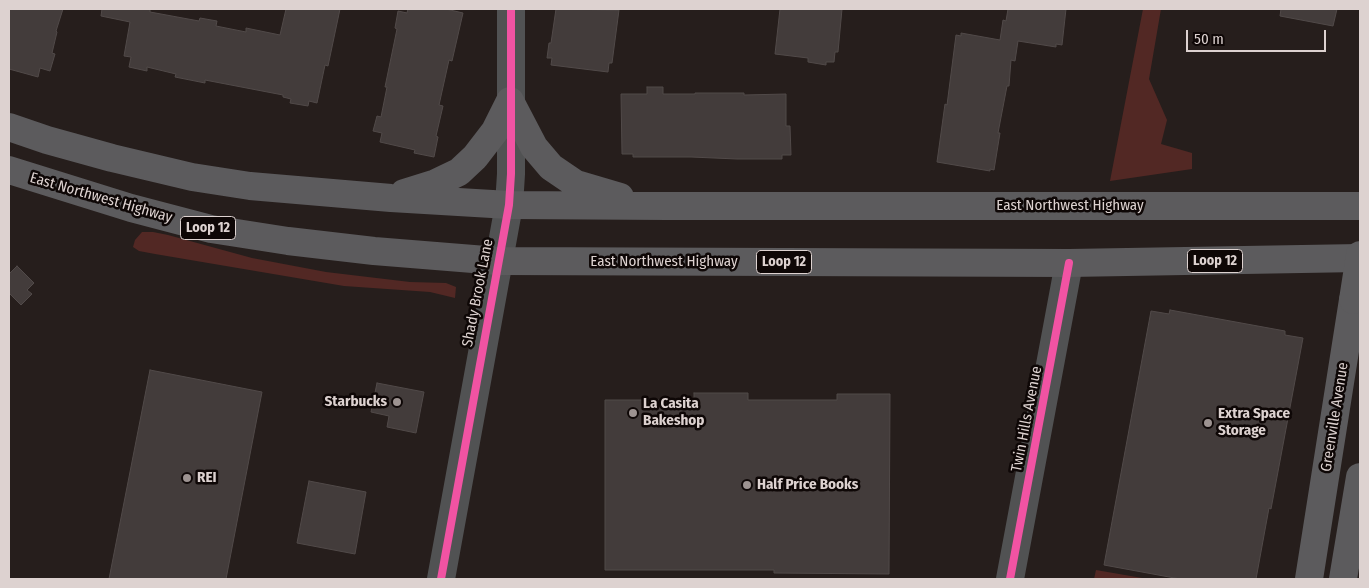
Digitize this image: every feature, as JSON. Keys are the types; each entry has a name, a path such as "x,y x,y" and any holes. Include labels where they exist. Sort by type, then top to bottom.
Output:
{"main road":[{"path":"391,198 436,183 459,172 475,157 495,131 510,101"},
{"path":"510,101 534,147 551,167 576,184 624,198 668,206"},
{"name":"East Northwest Highway","path":"9,127 47,140 192,177 250,186 391,198 509,205 1360,206"},
{"path":"131,208 142,165"},
{"name":"East Northwest Highway","path":"9,170 131,208 212,229 288,241 374,251 498,261 1069,263 1360,257"},
{"name":"Greenville Avenue","path":"1309,579 1360,257"},
{"path":"1343,579 1360,476"}],"street":[{"name":"Shady Brook Lane","path":"441,579 509,205 511,174 511,9"},
{"name":"Twin Hills Avenue","path":"1010,579 1069,263"}],"shaded area":[{"path":"1143,9 1161,9 1149,79 1167,120 1161,144 1192,153 1192,169 1110,181"},
{"path":"142,232 168,235 252,258 326,272 410,282 446,283 456,287 455,298 430,292 344,286 139,251 133,247 135,240"},
{"path":"1096,570 1148,579 1094,579"}],"building":[{"path":"9,9 63,9 56,31 52,53 55,54 50,71 40,68 38,77 9,69"},
{"path":"102,9 150,9 150,12 199,21 200,18 217,21 216,26 246,32 246,28 280,35 286,9 340,9 328,66 325,65 317,103 309,101 308,106 290,103 291,99 283,97 283,95 205,80 205,83 175,77 176,74 147,67 147,71 129,67 131,57 124,56 130,22 101,16"},
{"path":"408,9 446,9 463,13 452,61 449,60 439,105 443,106 436,136 438,137 434,157 414,153 415,150 380,142 382,133 373,131 377,116 381,117 397,29 395,28 398,11 407,13"},
{"path":"556,9 619,10 612,63 609,63 608,72 551,65 552,58 547,58"},
{"path":"780,9 842,9 838,52 835,52 834,62 826,62 826,65 808,62 808,58 775,54"},
{"path":"1008,9 1066,9 1062,45 1056,44 1056,47 1018,41 1015,61 1011,60 1009,86 1007,86 998,133 1000,133 994,170 990,169 990,171 937,162 956,35 961,36 961,33 1000,40 1003,20 1006,21"},
{"path":"1281,9 1337,9 1333,26 1280,16"},
{"path":"647,87 663,87 663,94 786,94 786,126 790,126 791,155 782,155 782,159 737,159 633,157 633,154 622,154 621,94 647,94"},
{"path":"17,266 34,283 27,290 32,294 21,305 9,293 9,274"},
{"name":"Extra Space Storage","path":"1170,310 1285,331 1285,335 1303,338 1256,579 1180,579 1104,565 1151,311 1169,314"},
{"name":"REI","path":"150,370 262,392 226,579 109,579"},
{"name":"Starbucks","path":"377,383 424,392 416,433 387,427 389,416 371,412"},
{"name":"Half Price Books","path":"694,393 748,393 748,400 837,400 837,394 890,394 889,574 774,573 774,570 605,570 605,400 694,400"},
{"path":"309,481 366,492 355,554 297,543"}],"cycle path":[{"path":"441,579 509,205 511,174 511,9"},
{"path":"1010,579 1069,263"}],"place":[{"name":"Starbucks","path":"397,402"},
{"name":"La Casita Bakeshop","path":"633,413"},
{"name":"Extra Space Storage","path":"1208,423"},
{"name":"REI","path":"187,478"},
{"name":"Half Price Books","path":"747,485"}]}
